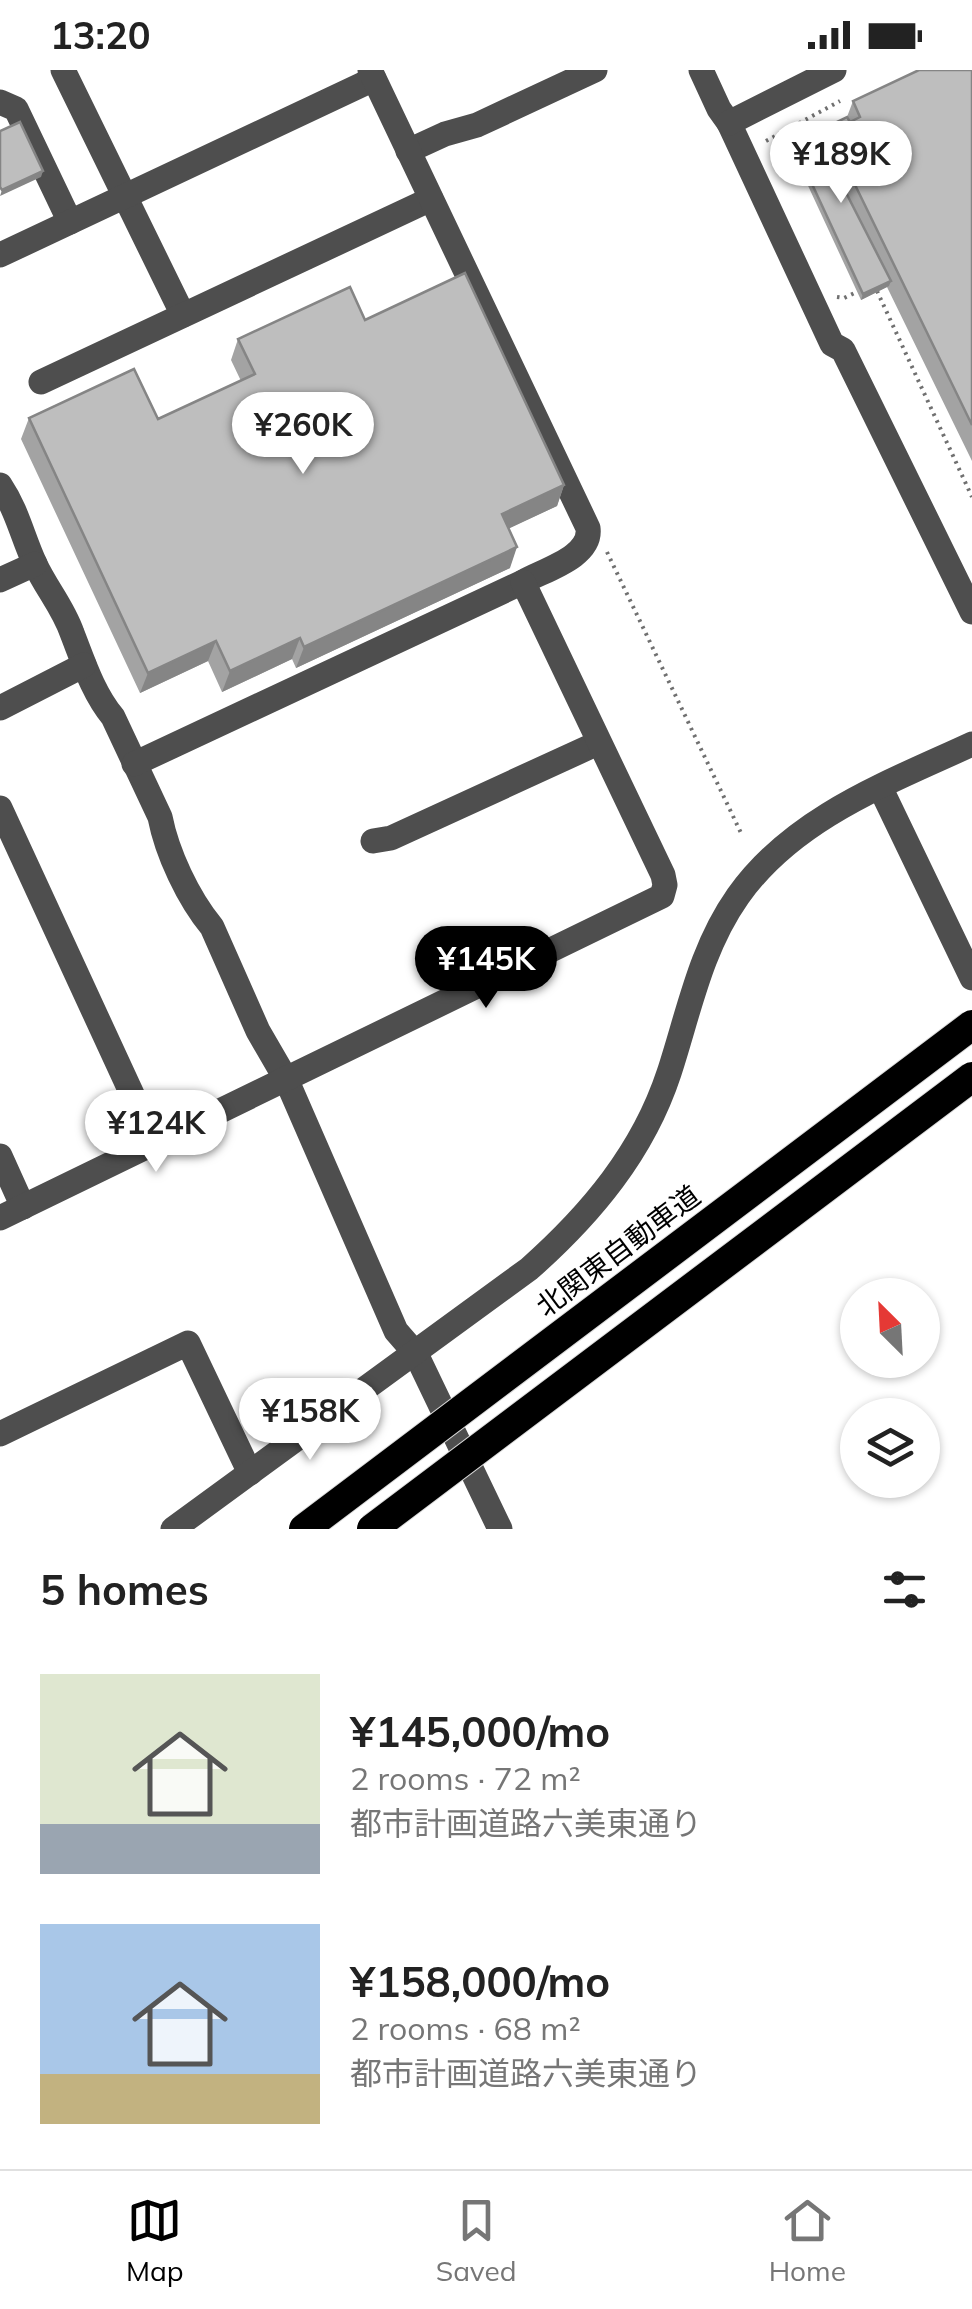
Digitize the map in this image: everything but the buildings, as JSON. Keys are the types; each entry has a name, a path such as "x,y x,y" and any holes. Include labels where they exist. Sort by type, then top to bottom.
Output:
{"highway":[{"name":"北関東自動車道","path":"304,1529 972,1025"},
{"path":"372,1529 972,1077"}],"street":[{"path":"63,70 183,314"},
{"path":"408,151 596,70"},
{"path":"701,70 719,110 730,122 832,344 843,350 972,612"},
{"path":"730,122 834,70"},
{"path":"0,255 372,74 588,528 590,538 583,550 522,582 134,764"},
{"path":"0,102 16,109 70,222"},
{"path":"42,382 431,198"},
{"path":"0,486 24,529 35,564 54,592 200,913 212,927 258,1031 288,1081 396,1330 416,1354 500,1529"},
{"path":"0,580 35,564"},
{"path":"0,1156 12,1212 662,896 664,875 522,582"},
{"path":"0,708 84,664"},
{"path":"373,841 391,838 598,743"},
{"path":"173,1529 530,1269 575,1228 632,1154 653,1113 700,968 738,895 819,819 972,744"},
{"path":"880,788 972,978"},
{"path":"0,808 156,1144"},
{"path":"0,1434 188,1343 250,1472"}],"path":[{"path":"763,146 768,138 840,100"},
{"path":"800,123 808,141"},
{"path":"836,296 844,298 874,283 972,497"},
{"path":"608,552 742,835"}]}
